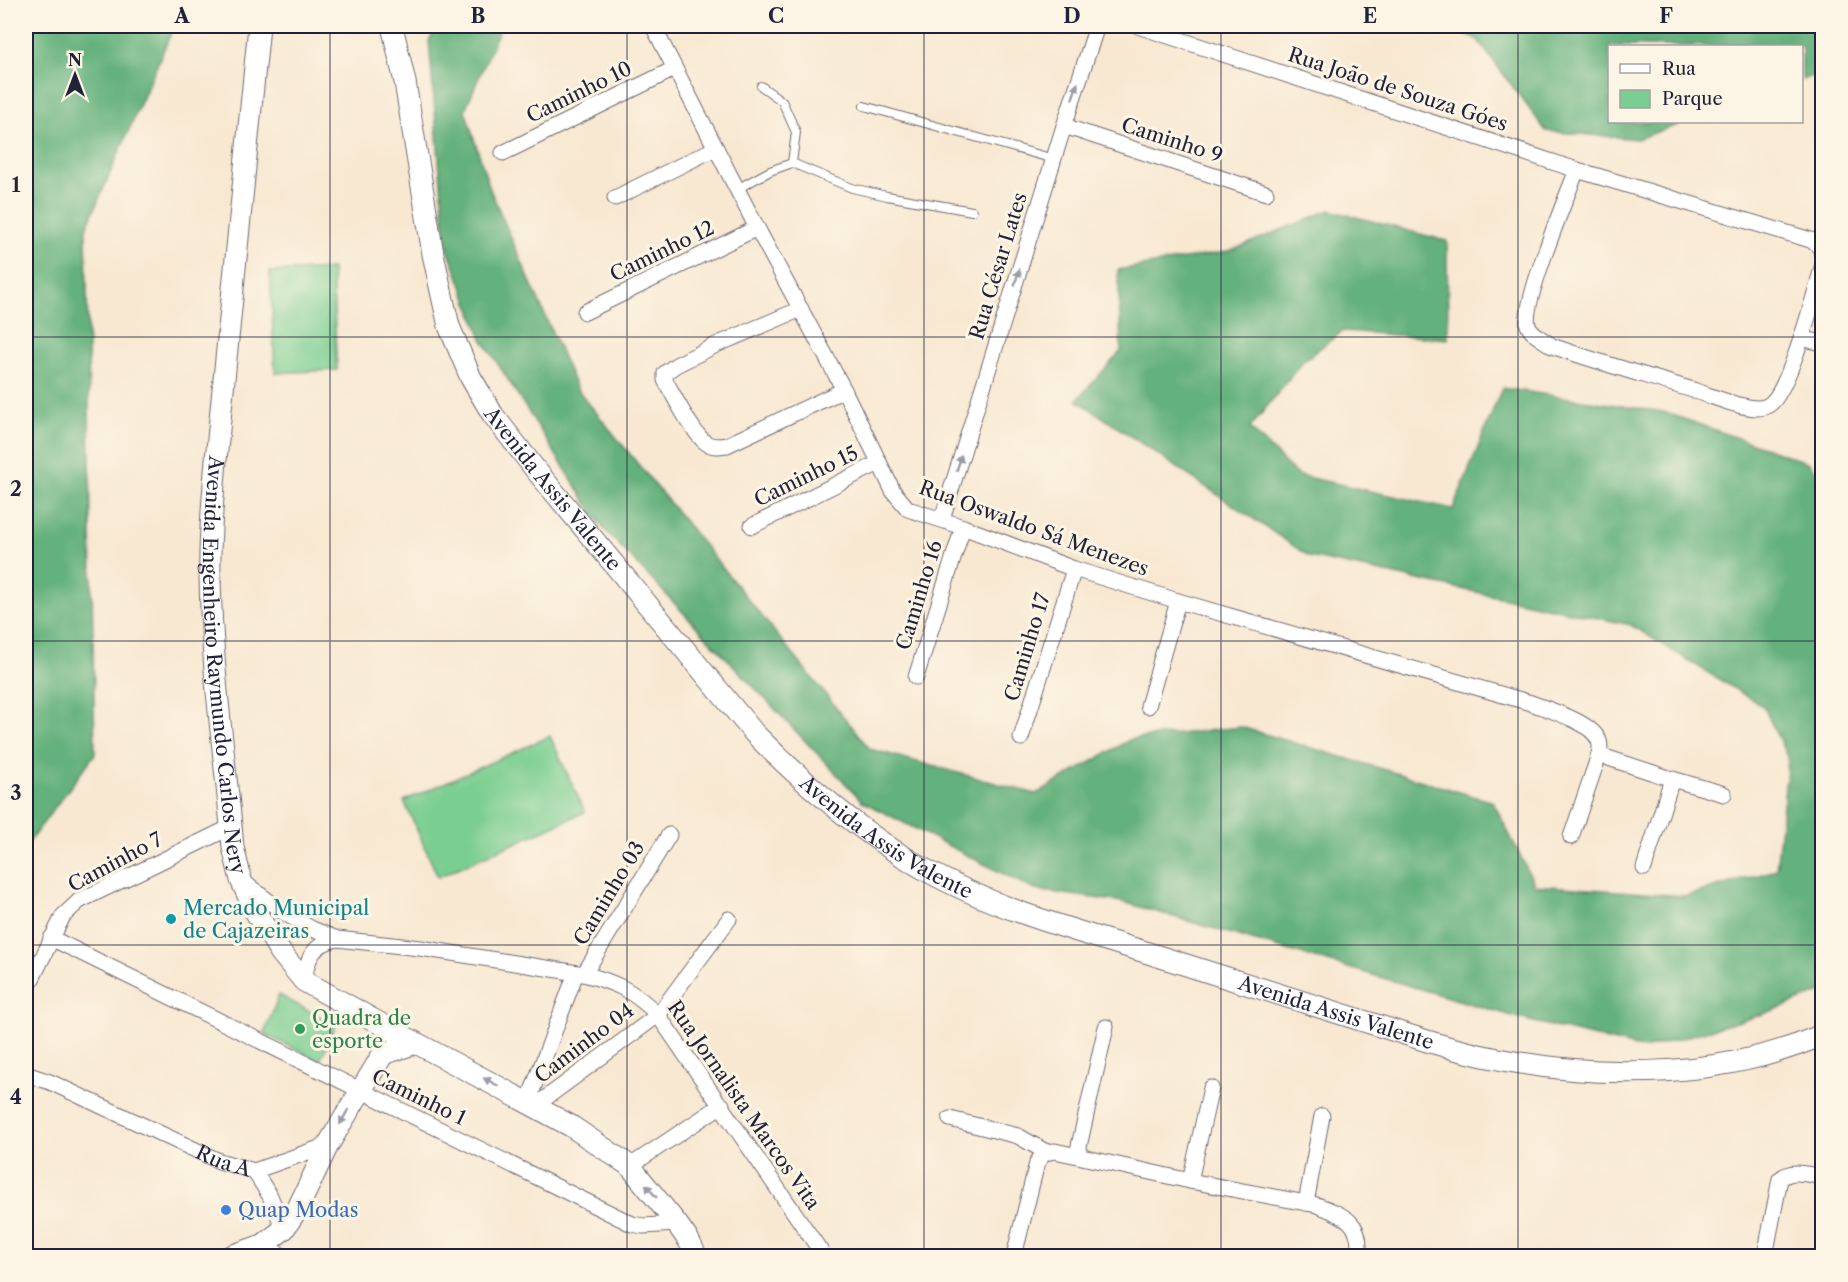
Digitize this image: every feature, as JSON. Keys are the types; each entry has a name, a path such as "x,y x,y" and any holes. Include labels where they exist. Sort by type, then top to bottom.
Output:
{"main road":[{"name":"Avenida Engenheiro Raymundo Carlos Nery","path":"259,26 211,520 212,626 231,827 241,880 267,932 304,981 571,1126 630,1166 677,1224 689,1241 696,1257"},
{"name":"Avenida Assis Valente","path":"392,26 405,82 434,254 449,326 459,351 493,415 535,470 754,733 787,767 881,842 923,869 958,887 1037,919 1427,1041 1489,1058 1555,1068 1683,1070 1767,1054 1822,1035"},
{"path":"231,1257 263,1245 284,1229 298,1208 328,1145 383,1054 379,1023"},
{"path":"383,1054 416,1043"}],"street":[{"name":"Rua Oswaldo Sá Menezes","path":"653,26 844,390 892,490 908,508 923,515 963,526 1074,569 1532,703 1586,727 1598,738 1601,745 1599,755"},
{"name":"Rua César Lates","path":"942,519 1097,26"},
{"name":"Rua João de Souza Góes","path":"1138,26 1577,170 1814,242 1821,249 1822,254"},
{"name":"Caminho 10","path":"503,153 674,69"},
{"name":"Caminho 9","path":"1064,126 1266,193"},
{"path":"615,198 716,148"},
{"path":"1577,170 1530,301 1528,325 1535,335 1552,346 1756,408 1764,408 1772,403 1779,394 1801,338 1822,268"},
{"name":"Caminho 12","path":"585,312 758,228"},
{"path":"801,309 716,345 669,369 665,373 665,380 703,441 718,446 727,445 844,390"},
{"path":"1801,338 1822,344"},
{"name":"Caminho 15","path":"752,526 879,463"},
{"name":"Caminho 16","path":"916,677 963,526"},
{"name":"Caminho 17","path":"1021,738 1074,569"},
{"path":"1148,706 1178,601"},
{"path":"1571,837 1599,755 1672,780 1724,794"},
{"path":"1644,868 1672,780"},
{"name":"Caminho 7","path":"26,991 63,915 79,901 231,827"},
{"name":"Caminho 03","path":"532,1104 580,973 669,835"},
{"name":"Rua Jornalista Marcos Vita","path":"241,880 312,929 338,939 420,948 580,973 605,980 641,998 658,1015 722,1105 824,1257"},
{"name":"Caminho 04","path":"532,1104 658,1015 729,920"},
{"name":"Caminho 1","path":"51,938 632,1224 643,1226 677,1224"},
{"path":"304,981 307,962 314,952 323,943 338,939"},
{"path":"1077,1155 1106,1027"},
{"name":"Rua A","path":"26,1074 50,1082 219,1161 254,1171 328,1145"},
{"path":"1190,1181 1211,1088"},
{"path":"630,1166 722,1105"},
{"path":"1306,1203 1322,1116"},
{"path":"950,1119 1018,1136 1046,1152"},
{"path":"1014,1257 1037,1163 1046,1152 1055,1150 1190,1181 1306,1203 1335,1212 1352,1222 1360,1244 1358,1257"},
{"path":"254,1171 270,1196 284,1229"},
{"path":"1765,1257 1780,1179 1785,1175 1798,1173 1822,1177"},
{"path":"263,1245 283,1257"}],"lane":[{"path":"761,86 782,101 796,132 792,163"},
{"path":"864,106 1054,159"},
{"path":"737,189 770,171 792,163 852,188 972,211"}],"green space":[{"path":"26,26 174,26 86,229 95,754 26,846"},
{"path":"438,26 501,26 465,110 490,189 577,389 870,749 1036,794 1131,739 1241,727 1493,802 1535,885 1686,896 1776,870 1788,759 1764,707 1631,625 1310,557 1077,400 1121,351 1118,270 1227,252 1330,210 1447,241 1448,339 1343,331 1303,361 1250,428 1297,475 1453,509 1502,388 1664,412 1809,463 1822,479 1822,992 1761,1015 1644,1049 1526,1020 1123,902 1035,890 863,802 602,527 482,339 446,244 429,41"},
{"path":"1447,26 1822,26 1822,72 1803,80 1803,45 1608,45 1608,123 1683,123 1637,139 1546,131 1477,39"},
{"path":"332,269 337,370 275,373 270,272"},
{"path":"550,736 585,812 438,877 404,801"},
{"name":"Quadra de esporte","path":"279,995 336,1025 320,1061 264,1034"}],"place":[{"name":"Mercado Municipal de Cajazeiras","path":"171,919"},
{"name":"Quadra de esporte","path":"300,1029"},
{"name":"Quap Modas","path":"226,1210"}]}
